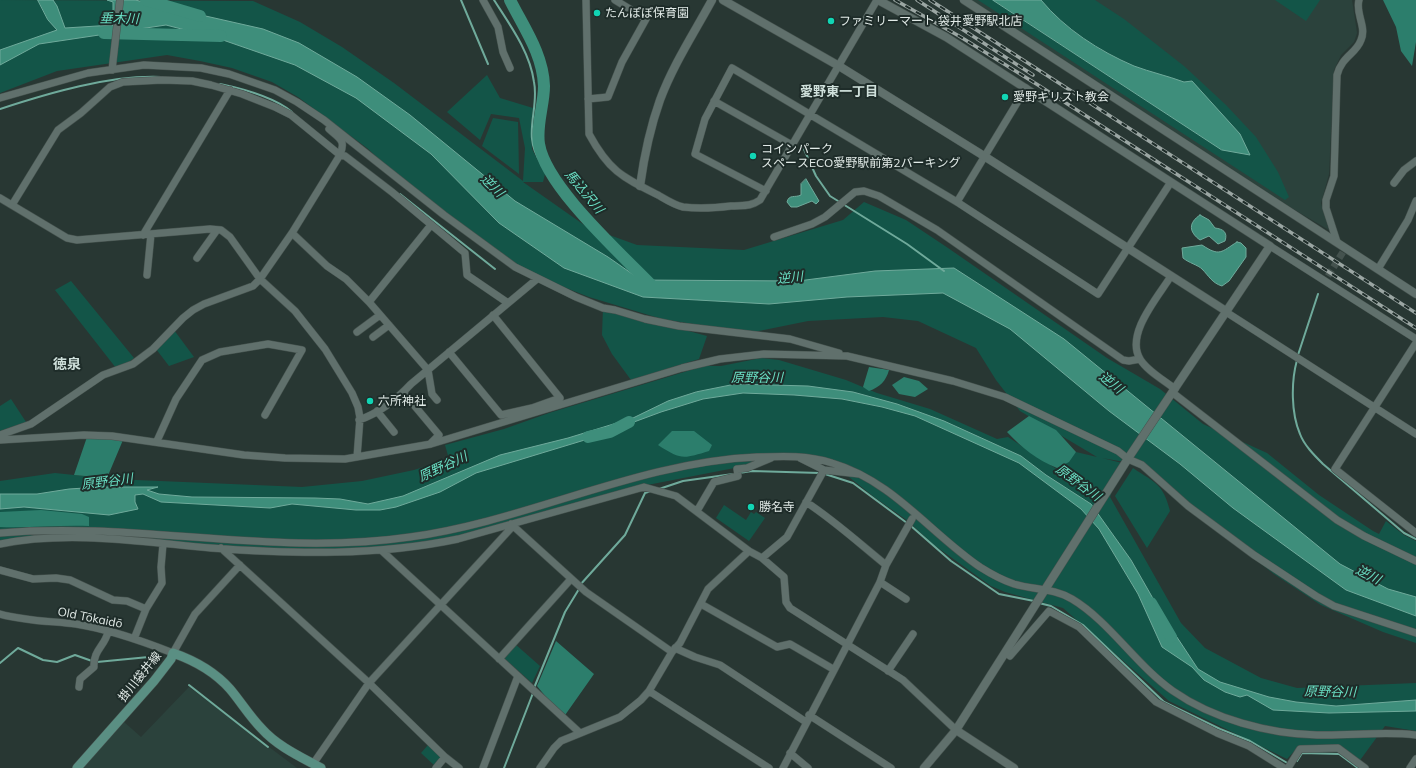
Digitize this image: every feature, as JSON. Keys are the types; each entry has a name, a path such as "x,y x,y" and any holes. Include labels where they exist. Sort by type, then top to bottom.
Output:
{"main road":[{"name":"掛川袋井線","path":"77,768 154,681 173,653 191,660 218,678 230,688 263,730 317,766"}],"street":[{"path":"112,68 120,0"},
{"path":"482,0 498,28 503,52 510,68"},
{"path":"586,0 589,134 597,149 614,171 640,186 681,206 718,209 746,207 760,200 878,0 946,37 1270,246 1326,278 1416,339"},
{"path":"588,99 608,97 622,62 646,19 615,0"},
{"path":"640,186 646,150 660,99 712,0"},
{"path":"722,0 839,66 984,156 1416,434"},
{"path":"964,0 1337,242 1344,250 1378,269 1416,294"},
{"path":"1337,242 1326,208 1326,200 1334,176 1337,75 1340,64 1361,40 1363,32 1359,0"},
{"path":"0,98 112,68 144,65 201,68 229,74 263,86 304,106 324,120 481,243 515,267 537,279 603,308 645,319 679,326 790,338 847,356 906,369 1005,397 1118,451 1128,459 1142,465 1188,506 1254,555 1316,596 1334,606 1416,633"},
{"path":"766,191 694,154 705,119 732,68 957,202 1098,294 1169,185 1172,183"},
{"path":"12,205 58,130 110,87 122,82 162,80 192,81 230,90 276,106 291,115 340,155 345,156 392,192 465,252 467,275 508,303"},
{"path":"957,202 1026,88"},
{"path":"143,235 230,90"},
{"path":"714,101 792,145"},
{"path":"0,435 32,424 103,375 133,364 152,349 183,318 194,310 204,304 253,286 260,279 292,233 344,146 342,141 304,106"},
{"path":"1394,183 1404,170 1416,161"},
{"path":"774,237 812,224 825,217 855,192 871,194 900,208 937,230 1123,360 1129,361 1140,359"},
{"path":"0,198 67,238 77,240 221,230 230,238 260,279 295,311 325,349 352,393 358,407 359,420 357,457"},
{"path":"1378,269 1408,220 1416,201"},
{"path":"369,302 431,224"},
{"path":"197,258 217,230"},
{"path":"292,233 327,266 346,279 389,325 428,370 432,394 437,400"},
{"path":"147,275 151,234"},
{"path":"924,768 956,730 1128,459 1270,246"},
{"path":"1171,276 1138,331 1136,350 1140,359 1146,366 1173,392 1337,520 1364,536 1416,561"},
{"path":"359,420 370,416 403,392 537,279"},
{"path":"356,332 380,315"},
{"path":"449,352 501,415 532,408 560,398 493,315"},
{"path":"373,337 389,325"},
{"path":"157,442 176,399 202,360 220,352 268,344 302,350 265,414"},
{"path":"1416,344 1335,469 1416,533"},
{"path":"0,440 84,434 112,436 244,455 285,458 357,457 428,445 570,404 682,368 720,359 764,354 847,356"},
{"path":"403,392 439,435 428,445"},
{"path":"377,411 394,432"},
{"path":"697,511 714,482 738,476 737,469 747,468 775,456"},
{"path":"0,533 55,529 291,543 336,544 372,541 410,537 473,525 686,464 729,458 775,456 808,457 829,461 865,475 892,493 958,551 999,578 1016,584 1060,593 1086,609 1148,670 1172,690 1197,705 1245,723 1292,733 1317,735 1416,735"},
{"path":"793,456 804,459 824,470 865,475"},
{"path":"762,558 787,537 824,470"},
{"path":"0,544 60,538 104,539 291,553 382,550 429,545 458,539 644,487 676,496 750,551 762,558 784,577 786,602 790,608 903,680 956,730 1014,768"},
{"path":"892,493 895,500 912,519 934,534 948,541"},
{"path":"806,502 829,517 839,527 886,565"},
{"path":"783,768 809,715 880,582 886,565 912,519"},
{"path":"512,525 586,592 674,650 720,665 806,722"},
{"path":"317,766 369,683 512,525"},
{"path":"134,639 146,609 162,583 162,544"},
{"path":"221,548 369,683 445,757 459,768"},
{"path":"382,550 580,733"},
{"path":"540,768 554,748 561,741 620,717 633,708 649,690 674,650 680,644 708,589 750,551"},
{"path":"173,653 195,614 240,565"},
{"path":"0,570 33,579 56,578 70,580 113,600 127,601 146,609"},
{"path":"499,659 571,579"},
{"path":"880,582 906,599"},
{"path":"701,604 777,647 790,644 833,669"},
{"path":"1006,653 1010,656 1049,611 1079,627 1156,702 1214,732 1249,746 1284,768"},
{"name":"Old Tōkaidō","path":"0,614 35,621 77,624 134,639 173,653"},
{"path":"79,687 80,679 94,667 95,653 108,632"},
{"path":"888,671 913,634"},
{"path":"483,768 518,676"},
{"path":"649,690 769,768"},
{"path":"809,715 891,768"},
{"path":"1288,768 1300,748 1338,748 1364,768"},
{"path":"790,753 808,768"},
{"path":"436,768 445,757"},
{"path":"1410,768 1416,759"}],"shaded area":[{"path":"0,0 253,1 300,22 342,47 394,83 523,181 525,148 519,118 491,114 480,140 447,112 487,75 500,98 533,108 531,124 532,149 545,174 543,182 523,182 587,227 637,245 744,250 843,220 864,202 906,220 1107,358 1160,389 1203,424 1267,453 1319,495 1373,531 1379,534 1386,521 1404,535 1416,541 1416,643 1383,632 1321,605 1274,574 1209,524 1142,465 1102,458 1122,463 1110,497 1181,623 1205,648 1261,678 1297,688 1416,683 1416,731 1385,726 1358,763 1336,748 1298,747 1287,759 1169,701 1063,608 1005,592 991,586 934,545 908,521 874,497 829,461 791,457 637,487 441,543 291,552 91,537 0,545 0,481 55,473 112,479 302,487 362,481 414,470 449,459 445,445 504,429 549,413 704,366 721,366 761,358 779,360 846,380 877,393 930,409 997,439 1008,437 1058,470 1076,452 1097,457 1020,411 996,380 976,348 918,321 883,317 808,321 749,333 662,319 589,297 541,278 522,268 494,249 394,173 367,148 298,97 272,82 232,68 167,55 57,71 0,93"},
{"path":"972,0 1352,0 1357,33 1354,42 1341,55 1334,70 1329,174 1321,203 1329,230 1295,210"},
{"path":"978,0 1095,0 1124,19 1184,66 1226,105 1256,137 1278,172 1289,197 1285,200"},
{"path":"1275,0 1320,0 1306,21"},
{"path":"1383,0 1416,0 1416,42 1412,66 1401,51 1396,27"},
{"path":"493,118 518,122 519,174 482,146"},
{"path":"71,281 134,358 128,363 116,368 55,290"},
{"path":"603,308 707,336 699,359 631,380 612,354 602,335"},
{"path":"174,330 194,357 169,366 156,349"},
{"path":"869,367 889,370 882,383 869,391 863,387"},
{"path":"904,377 919,381 928,389 915,397 899,394 892,385"},
{"path":"11,399 26,422 0,431 0,406"},
{"path":"1029,416 1056,430 1076,452 1069,462 1057,468 1050,465 1030,453 1007,432"},
{"path":"672,431 694,431 712,445 709,451 688,457 677,456 658,445"},
{"path":"87,437 123,440 107,478 74,475"},
{"path":"1133,468 1153,481 1161,489 1170,511 1147,548 1115,496"},
{"path":"724,505 746,520 751,512 754,514 756,512 765,518 749,541 716,518"},
{"path":"41,510 82,514 89,517 89,526 0,527 0,512"},
{"path":"556,641 594,674 563,718 537,686"},
{"path":"515,644 540,666 532,683 504,658"},
{"path":"189,687 297,768 82,768 124,722 141,737"},
{"path":"428,745 442,757 435,766 421,753"}],"water":[{"path":"38,0 53,0 57,6 65,28 113,25 113,2 107,0 135,0 263,29 299,43 357,77 410,115 515,201 608,257 641,280 798,281 875,271 954,268 1064,339 1340,564 1388,589 1416,597 1416,616 1346,590 1233,508 1180,464 1109,411 1010,329 943,293 847,297 769,304 643,297 564,268 499,223 431,154 356,98 295,65 220,39 166,25 39,44 0,65 0,50 57,30 48,20"},
{"path":"993,0 1041,0 1050,11 1072,30 1121,60 1134,66 1184,82 1192,81 1240,134 1250,155 1222,150"},
{"path":"806,179 819,201 816,204 812,201 797,207 791,207 787,202 789,198 801,195 801,184"},
{"path":"1200,215 1209,220 1215,228 1220,229 1225,233 1225,241 1218,244 1209,236 1200,240 1196,237 1191,228 1193,221"},
{"path":"1237,242 1241,243 1246,248 1246,257 1229,281 1222,286 1213,281 1200,268 1183,258 1182,248 1202,245 1213,251 1220,252"},
{"path":"736,384 808,386 853,392 897,404 944,421 1021,456 1046,475 1091,504 1131,560 1163,616 1198,669 1220,682 1269,697 1296,702 1336,706 1416,700 1416,711 1329,713 1273,710 1247,695 1240,697 1225,692 1204,680 1192,667 1162,647 1138,594 1099,529 1081,509 1019,463 915,416 882,407 842,399 743,393 703,399 661,412 588,439 476,473 440,492 396,507 380,510 356,510 292,504 270,508 161,502 143,494 135,495 135,502 138,509 109,515 24,507 0,509 0,494 37,494 69,489 100,487 158,487 147,490 159,494 192,497 315,498 340,499 368,504 403,496 500,455 568,438 633,418 668,401 696,392"}],"waterway":[{"name":"逆川","path":"146,0 200,16"},
{"path":"461,0 488,64"},
{"path":"494,0 524,49 532,71 535,89 532,125 533,147 544,167 563,191"},
{"name":"馬込沢川","path":"510,0 532,42 543,74 544,93 538,137 545,162 556,181 571,201 607,241 657,291"},
{"name":"垂木川","path":"104,33 221,36"},
{"path":"0,109 79,86 121,79 161,77"},
{"path":"220,84 249,91 268,98 292,112"},
{"path":"803,147 816,176 830,196 907,244 944,271"},
{"path":"400,194 495,269"},
{"path":"1298,355 1318,294"},
{"path":"1297,360 1293,397 1297,426 1304,442 1323,464 1404,533 1416,539"},
{"name":"原野谷川","path":"588,437 610,432 629,422"},
{"path":"739,473 752,471 820,473"},
{"path":"659,489 683,481 733,474"},
{"path":"825,474 853,483 907,523"},
{"path":"580,585 625,535 645,493 651,491"},
{"path":"911,526 951,561 999,594 1034,601"},
{"path":"534,688 565,612 579,589"},
{"path":"1039,603 1051,606 1083,625 1164,702 1220,729 1250,741 1289,764"},
{"name":"原野谷川","path":"1151,603 1171,637"},
{"path":"0,663 18,648 43,660 57,662 75,655 92,661"},
{"path":"97,662 159,656"},
{"path":"189,685 268,747"},
{"path":"504,768 533,693"},
{"path":"1297,761 1302,753 1339,754 1358,768"}],"tunnel":[{"path":"1328,276 1343,252"}],"railway":[{"path":"895,0 959,36 1038,85 1416,328"},
{"path":"917,0 1033,75"},
{"path":"930,0 1416,313"}],"place":[{"name":"たんぽぽ保育園","path":"597,13"},
{"name":"ファミリーマート 袋井愛野駅北店","path":"831,21"},
{"name":"愛野キリスト教会","path":"1005,97"},
{"name":"コインパーク スペースECO愛野駅前第2パーキング","path":"753,156"},
{"name":"六所神社","path":"370,401"},
{"name":"勝名寺","path":"751,507"}],"district":[{"name":"愛野東一丁目","path":"839,92"},
{"name":"徳泉","path":"67,365"}]}
